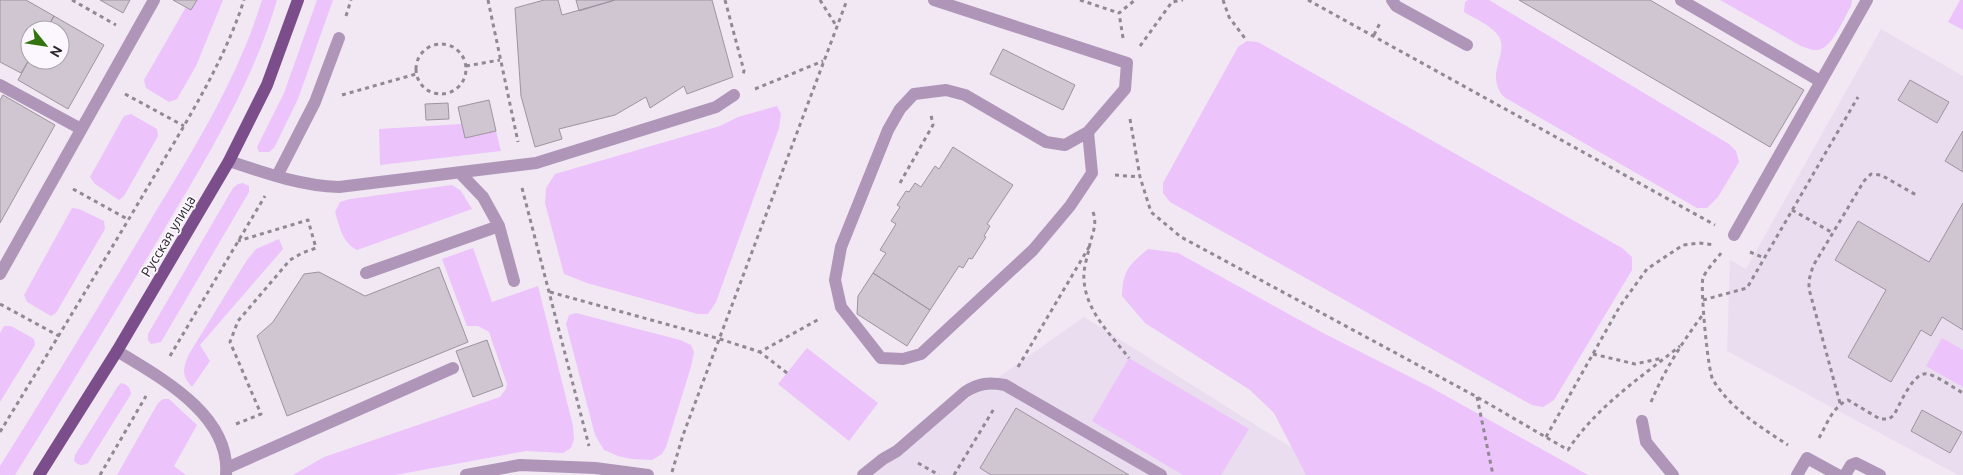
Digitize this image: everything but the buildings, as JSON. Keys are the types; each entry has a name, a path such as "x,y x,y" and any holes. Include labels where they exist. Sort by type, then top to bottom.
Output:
{"main road":[{"name":"Русская улица","path":"42,474 229,161 267,85 298,0"}],"lane":[{"path":"0,274 154,0"},
{"path":"934,0 1127,63 1125,89 1088,132 1065,145 1046,142 965,95 946,90 914,94 900,109 888,130 841,247 835,280 841,307 881,358 903,358 921,354 1033,250 1078,195 1092,173 1088,132"},
{"path":"1392,0 1396,6 1467,45"},
{"path":"1681,0 1820,81"},
{"path":"1730,240 1867,0"},
{"path":"276,176 315,102 339,38"},
{"path":"0,85 81,129"},
{"path":"229,161 276,176 321,187 339,187 460,173 536,163 716,107 734,95"},
{"path":"460,173 483,197 499,226 514,281"},
{"path":"366,273 499,226"},
{"path":"117,351 158,376 197,407 217,432 226,454 226,471 453,368"},
{"path":"862,475 897,451 965,392 975,385 992,382 1007,386 1161,475"},
{"path":"1642,421 1646,442 1674,475"},
{"path":"1797,475 1807,458 1838,475"},
{"path":"1846,475 1851,465 1856,463 1880,475"},
{"path":"466,475 520,466 595,468 648,475"}],"path":[{"path":"72,0 134,35"},
{"path":"0,432 184,126 214,71 244,0"},
{"path":"488,0 512,118"},
{"path":"725,0 744,71 742,84 734,95"},
{"path":"820,0 837,27"},
{"path":"671,475 683,435 847,0"},
{"path":"1080,0 1119,13"},
{"path":"1119,13 1135,0"},
{"path":"1127,63 1172,2 1183,0"},
{"path":"1223,0 1229,17 1247,41"},
{"path":"1308,0 1324,7 1730,240 1736,246 1764,258"},
{"path":"1119,13 1127,63"},
{"path":"437,44 445,44 460,52 466,66 463,82 458,89 450,94 441,95 425,89 416,74 418,58 430,46 437,44"},
{"path":"466,66 500,60"},
{"path":"734,95 762,88 824,61"},
{"path":"315,102 416,74"},
{"path":"107,84 184,126"},
{"path":"1125,89 1140,177 1151,212 1182,237 1476,397 1568,450 1580,432 1597,414 1680,346"},
{"path":"900,184 933,125 928,92"},
{"path":"1703,300 1747,288 1858,98"},
{"path":"1840,403 1809,289 1809,280 1813,266 1864,181 1871,174 1881,175 1918,196"},
{"path":"100,475 276,176"},
{"path":"520,182 595,468"},
{"path":"78,192 129,220"},
{"path":"1078,195 1094,212 1096,223 1089,247 1084,278 1085,293 1094,312 1129,358"},
{"path":"1792,210 1832,233"},
{"path":"238,241 308,220 316,248 290,260 238,321 230,342 261,414"},
{"path":"1730,240 1703,278 1703,300 1711,378 1731,403 1756,424 1807,458 1840,403 1848,400 1880,419 1889,419 1894,414 1915,378 1921,374 1928,374 1963,393"},
{"path":"1546,437 1620,306 1648,269 1683,245 1730,240"},
{"path":"954,475 1089,247"},
{"path":"550,292 720,339 760,352 787,373"},
{"path":"0,304 59,336"},
{"path":"760,352 841,307"},
{"path":"1642,421 1662,377 1680,346 1704,312"},
{"path":"1593,354 1635,364 1666,358"},
{"path":"1476,397 1493,475"}],"shaded area":[{"path":"197,0 223,0 196,66 177,99 169,102 146,88 144,80 186,7 191,10"},
{"path":"262,0 277,0 255,62 212,148 108,324 15,475 0,475 0,466 115,279 214,111 241,57"},
{"path":"317,0 333,0 298,99 274,148 269,152 259,152 257,147 284,93"},
{"path":"1468,0 1489,0 1729,144 1736,151 1739,162 1718,197 1707,208 1697,208 1504,97 1498,89 1496,81 1501,50 1499,37 1488,26 1464,12 1465,2"},
{"path":"1720,0 1852,0 1851,6 1834,37 1821,49 1816,50 1801,46"},
{"path":"1960,0 1963,0 1963,30 1948,22"},
{"path":"1881,29 1963,76 1963,475 1958,475 1727,351 1730,260 1746,269"},
{"path":"1247,41 1258,42 1622,248 1632,257 1632,270 1554,400 1543,407 1532,405 1170,202 1163,193 1163,183 1238,47"},
{"path":"777,106 781,114 779,128 716,302 708,314 698,314 587,283 564,274 545,203 546,188 555,174 720,126 738,117"},
{"path":"131,114 157,129 158,136 124,196 119,200 95,184 90,177 124,116"},
{"path":"462,124 496,131 501,151 380,165 379,129"},
{"path":"243,183 249,186 249,192 161,342 151,344 148,340 148,334 233,188"},
{"path":"452,185 461,191 472,209 357,250 348,243 342,234 335,212 340,202"},
{"path":"72,208 79,209 104,221 105,229 56,313 51,316 27,302 24,295"},
{"path":"279,239 283,249 200,345 210,361 192,387 186,379 184,371 189,354 247,260 256,249"},
{"path":"473,248 492,302 538,286 573,426 574,439 571,448 563,453 526,451 395,475 293,475 324,457 500,397 507,384 489,332 478,326 467,326 442,259"},
{"path":"1148,249 1178,253 1323,333 1430,387 1588,475 1306,475 1274,413 1250,390 1145,323 1122,296 1124,280 1128,269"},
{"path":"576,313 680,340 691,345 694,352 691,367 666,447 662,454 652,460 632,459 604,450 595,435 566,324 569,315"},
{"path":"1084,317 1335,475 871,475 959,405"},
{"path":"4,326 11,326 34,339 35,345 0,402 0,333"},
{"path":"1942,338 1963,350 1963,387 1926,366"},
{"path":"807,348 878,403 849,441 778,384"},
{"path":"1129,358 1249,429 1221,475 1183,475 1092,421"},
{"path":"121,383 128,387 131,394 88,463 77,464 74,461 75,455"},
{"path":"163,399 169,399 197,425 174,466 186,475 117,475 158,403"}]}
